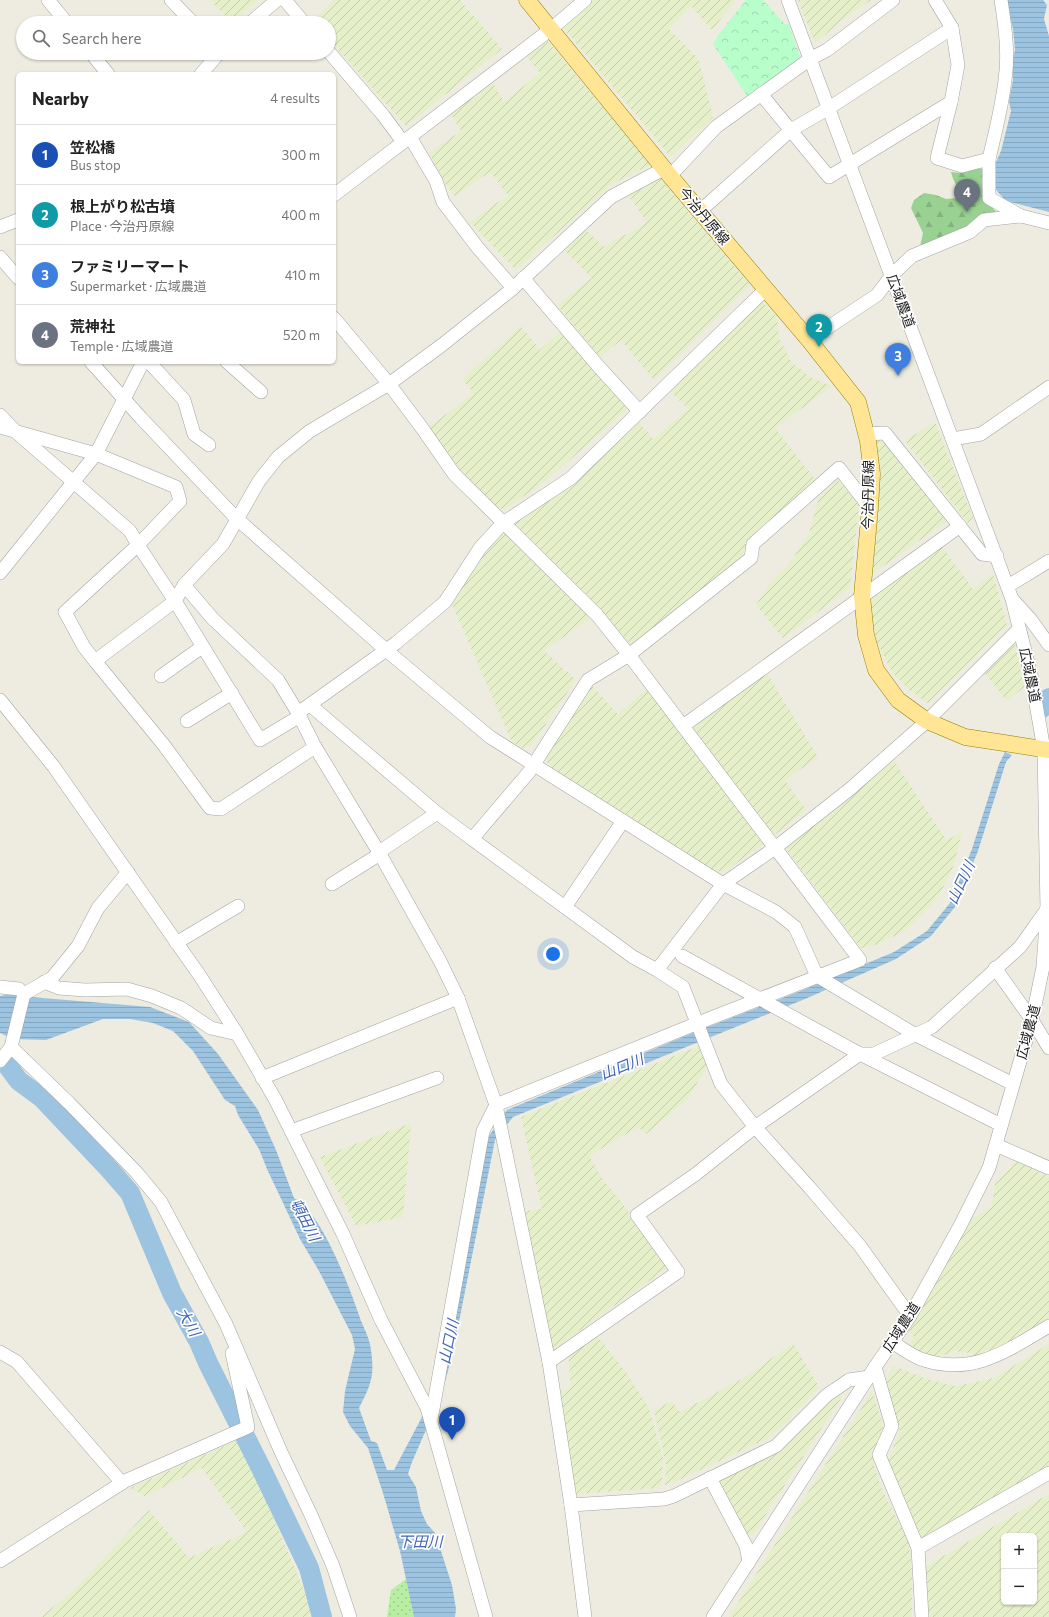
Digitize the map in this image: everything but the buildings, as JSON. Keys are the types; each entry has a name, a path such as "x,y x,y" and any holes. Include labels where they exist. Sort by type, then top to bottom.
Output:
{"main road":[{"name":"今治丹原線","path":"526,0 858,402 866,434 872,474 862,596 866,635 876,670 898,700 927,721 965,737 1047,750"}],"street":[{"path":"48,0 61,16"},
{"path":"171,0 186,16"},
{"path":"258,16 277,0"},
{"path":"285,0 298,16"},
{"path":"336,193 551,29 584,0"},
{"name":"広域農道","path":"713,1617 910,1316 960,1226 989,1168 1014,1084 1040,1026 1047,909 1047,750 1031,675 1012,599 788,0"},
{"path":"95,661 175,601 184,584 223,544 236,518 259,481 278,456 310,431 389,384 442,345 513,288 611,197 668,172 716,127 810,59 827,50 893,0"},
{"path":"935,0 952,28 958,66 937,158 962,166 989,160"},
{"path":"1001,0 1006,32 1006,79 1000,114 989,160 989,198 1021,216 1049,223"},
{"path":"700,211 791,130 829,108 952,28"},
{"path":"97,60 106,72"},
{"path":"203,72 213,60"},
{"path":"336,60 383,115 407,139 436,181 443,202 478,248 513,288"},
{"path":"761,94 829,177 951,102"},
{"path":"808,340 877,295 892,275 912,256 970,232 984,220 1021,216"},
{"path":"0,227 16,221"},
{"path":"0,257 16,276"},
{"path":"524,278 599,367 640,412"},
{"path":"0,415 16,432 130,531 175,601 260,740 299,715 310,705 386,650 445,602 480,548 503,523 571,478 765,290"},
{"path":"336,320 389,384 454,474 597,615 860,960 758,999 496,1104 483,1131 429,1414"},
{"path":"93,364 124,400 236,518 386,650 490,737 723,884 776,912 795,927 808,953 817,976 916,1035 1014,1084"},
{"path":"0,573 96,454 142,364"},
{"path":"151,364 184,400 194,434 209,445"},
{"path":"229,364 261,392"},
{"path":"953,439 981,434 1049,387"},
{"path":"0,428 96,454 176,487 180,501 138,545 65,612 84,647 163,744 210,808 221,809 315,747"},
{"path":"866,434 885,433 982,554 997,556"},
{"path":"472,839 534,765 588,680 629,655 751,558 753,544 840,468 870,508"},
{"path":"683,726 960,526"},
{"path":"1008,586 1049,561"},
{"path":"184,584 213,619 278,680 299,715 315,747 380,853 440,961 458,998 496,1104 549,1362 571,1505 585,1617"},
{"path":"1012,599 1031,620 1049,645"},
{"path":"657,970 723,884 774,848 850,789 927,721 1020,629"},
{"path":"161,676 202,647"},
{"path":"187,721 232,693"},
{"path":"0,700 54,767 200,976 237,1034 291,1131 343,1234 381,1320 429,1414 486,1617"},
{"path":"310,705 437,813 633,957 657,970 683,988 698,1023 720,1084 755,1127 860,1246 910,1316"},
{"path":"332,884 380,853 437,813"},
{"path":"565,907 623,821"},
{"path":"0,1061 12,1043 24,994 52,978 78,946 98,908 128,872"},
{"path":"176,943 238,906"},
{"path":"549,1362 678,1272 637,1214 696,1174 755,1127 860,1054 874,1054 932,1028 995,968 1020,947 1047,909"},
{"path":"682,956 860,1054 1002,1125"},
{"path":"995,968 1040,1026 1049,1048"},
{"path":"44,982 59,988 85,990 127,989 152,996 181,1008 211,1028 237,1034"},
{"path":"0,987 19,989 24,994"},
{"path":"262,1078 397,1021 458,998"},
{"path":"12,1043 137,1173 160,1202 226,1324 281,1452 333,1566 350,1617"},
{"path":"291,1131 437,1078"},
{"path":"996,1145 1049,1168"},
{"path":"0,1561 122,1483 248,1427 226,1324"},
{"path":"892,1342 924,1360 965,1366 987,1360 1049,1326"},
{"path":"0,1352 17,1362 122,1483"},
{"path":"571,1505 664,1499 776,1446 827,1395 849,1380 872,1372 892,1426 879,1455 918,1548 922,1617"},
{"path":"918,1548 1049,1473"},
{"path":"710,1478 746,1546 748,1562"}],"green space":[{"path":"210,0 258,0 240,16 225,16"},
{"path":"333,0 460,0 502,49 406,126 336,47 336,16 318,16"},
{"path":"591,0 736,0 712,30 691,6 669,29 698,58 713,117 671,157 561,25"},
{"path":"746,0 763,0 785,24 789,24 801,60 749,99 713,44 718,35"},
{"path":"798,0 871,0 849,15 815,43"},
{"path":"545,38 650,165 612,184 516,270 470,222 508,195 490,172 455,196 446,185 429,153 461,131 449,111 491,80 504,102 540,73 525,54"},
{"path":"974,168 985,169 986,200 997,213 968,231 920,247 923,233 911,208 914,200 924,193 936,195 946,199 956,198 964,206 973,203 972,193 956,184 951,172 960,173"},
{"path":"659,177 750,285 654,380 621,340 600,357 557,305 592,278 562,248 585,229 604,247 618,238 634,231 647,222 627,194"},
{"path":"762,301 777,318 779,338 792,363 812,378 832,386 775,428 815,479 770,521 746,546 741,559 633,647 603,613 513,527 512,522 638,421 653,439 688,409 668,389"},
{"path":"521,326 540,350 562,330 631,406 547,480 504,510 496,506 459,469 429,427 474,393 462,379"},
{"path":"935,422 973,518 968,523 905,441"},
{"path":"877,437 886,439 950,519 872,574 876,482"},
{"path":"838,479 859,506 850,588 783,638 756,605 771,582 789,564 808,536 819,498"},
{"path":"504,530 593,616 544,651 576,680 531,746 521,748 511,740 452,604 483,552"},
{"path":"941,545 973,589 993,574 1007,625 928,703 910,691 892,672 876,640 868,597"},
{"path":"1014,639 1024,687 1007,701 982,670"},
{"path":"765,670 818,757 785,780 806,810 776,834 769,833 690,725"},
{"path":"591,685 618,714 648,688 765,843 724,872 711,870 555,773 544,758"},
{"path":"891,756 947,841 962,831 954,865 939,896 904,931 879,944 861,948 783,845"},
{"path":"699,1046 707,1066 687,1100 646,1134 638,1127 589,1156 603,1180 623,1204 667,1268 551,1351 524,1211 542,1209 521,1117"},
{"path":"411,1123 403,1217 356,1226 320,1157"},
{"path":"1017,1161 1049,1177 1049,1321 980,1357 970,1353 955,1351 939,1357 927,1356 907,1346 914,1337 908,1329 971,1218 976,1217 992,1206 995,1184"},
{"path":"595,1333 627,1374 649,1408 663,1458 662,1484 659,1488 577,1494 572,1492 556,1392 571,1388 568,1353"},
{"path":"793,1343 819,1387 784,1425 768,1438 665,1485 666,1463 654,1411 671,1401 680,1412 744,1378"},
{"path":"1049,1344 1049,1469 921,1543 892,1475 888,1460 900,1431 884,1381 894,1366 927,1379 956,1386 994,1378"},
{"path":"847,1389 752,1536 744,1532 714,1479 776,1449 829,1397"},
{"path":"872,1391 885,1433 873,1463 882,1490 909,1542 912,1573 912,1617 729,1617"},
{"path":"240,1439 310,1605 313,1617 41,1617 76,1588 149,1510 189,1558 247,1532 202,1468 145,1496 130,1488"},
{"path":"1049,1494 1049,1617 928,1617 923,1568"},
{"path":"406,1579 414,1617 387,1617 391,1590"}],"water":[{"path":"1006,0 1043,0 1047,5 1044,19 1049,36 1049,212 1006,201 996,190 996,162 1001,151 1011,111 1009,101 1013,80 1012,64 1015,50 1013,29"},
{"path":"1005,752 1012,755 1006,762 978,851 955,907 931,936 896,959 805,999 513,1117 495,1140 453,1352 442,1393 408,1474 416,1487 421,1511 427,1524 435,1533 452,1585 456,1609 455,1617 414,1617 400,1551 368,1448 350,1426 343,1412 345,1391 355,1349 352,1335 319,1271 300,1239 259,1149 238,1115 235,1106 225,1100 193,1051 173,1031 153,1023 130,1019 103,1019 46,1040 13,1039 0,1033 0,996 13,993 23,1000 31,997 150,1007 189,1022 218,1054 258,1110 276,1150 294,1198 305,1206 315,1219 325,1235 343,1273 368,1339 372,1356 370,1383 359,1408 371,1441 377,1443 387,1470 394,1470 431,1400 468,1238 489,1136 507,1110 894,952 927,931 950,903 972,849 999,764"}],"waterway":[{"name":"山口川","path":"1042,708 1049,698"},
{"name":"大川","path":"4,1061 19,1081 42,1098 130,1193 172,1293 199,1342 309,1568 322,1617"}],"place":[{"name":"荒神社","path":"967,212"},
{"name":"根上がり松古墳","path":"819,347"},
{"name":"ファミリーマート","path":"898,376"},
{"name":"笠松橋","path":"452,1440"}],"water label":[{"name":"頓田川","path":"305,1220"},
{"name":"下田川","path":"420,1542"}]}
